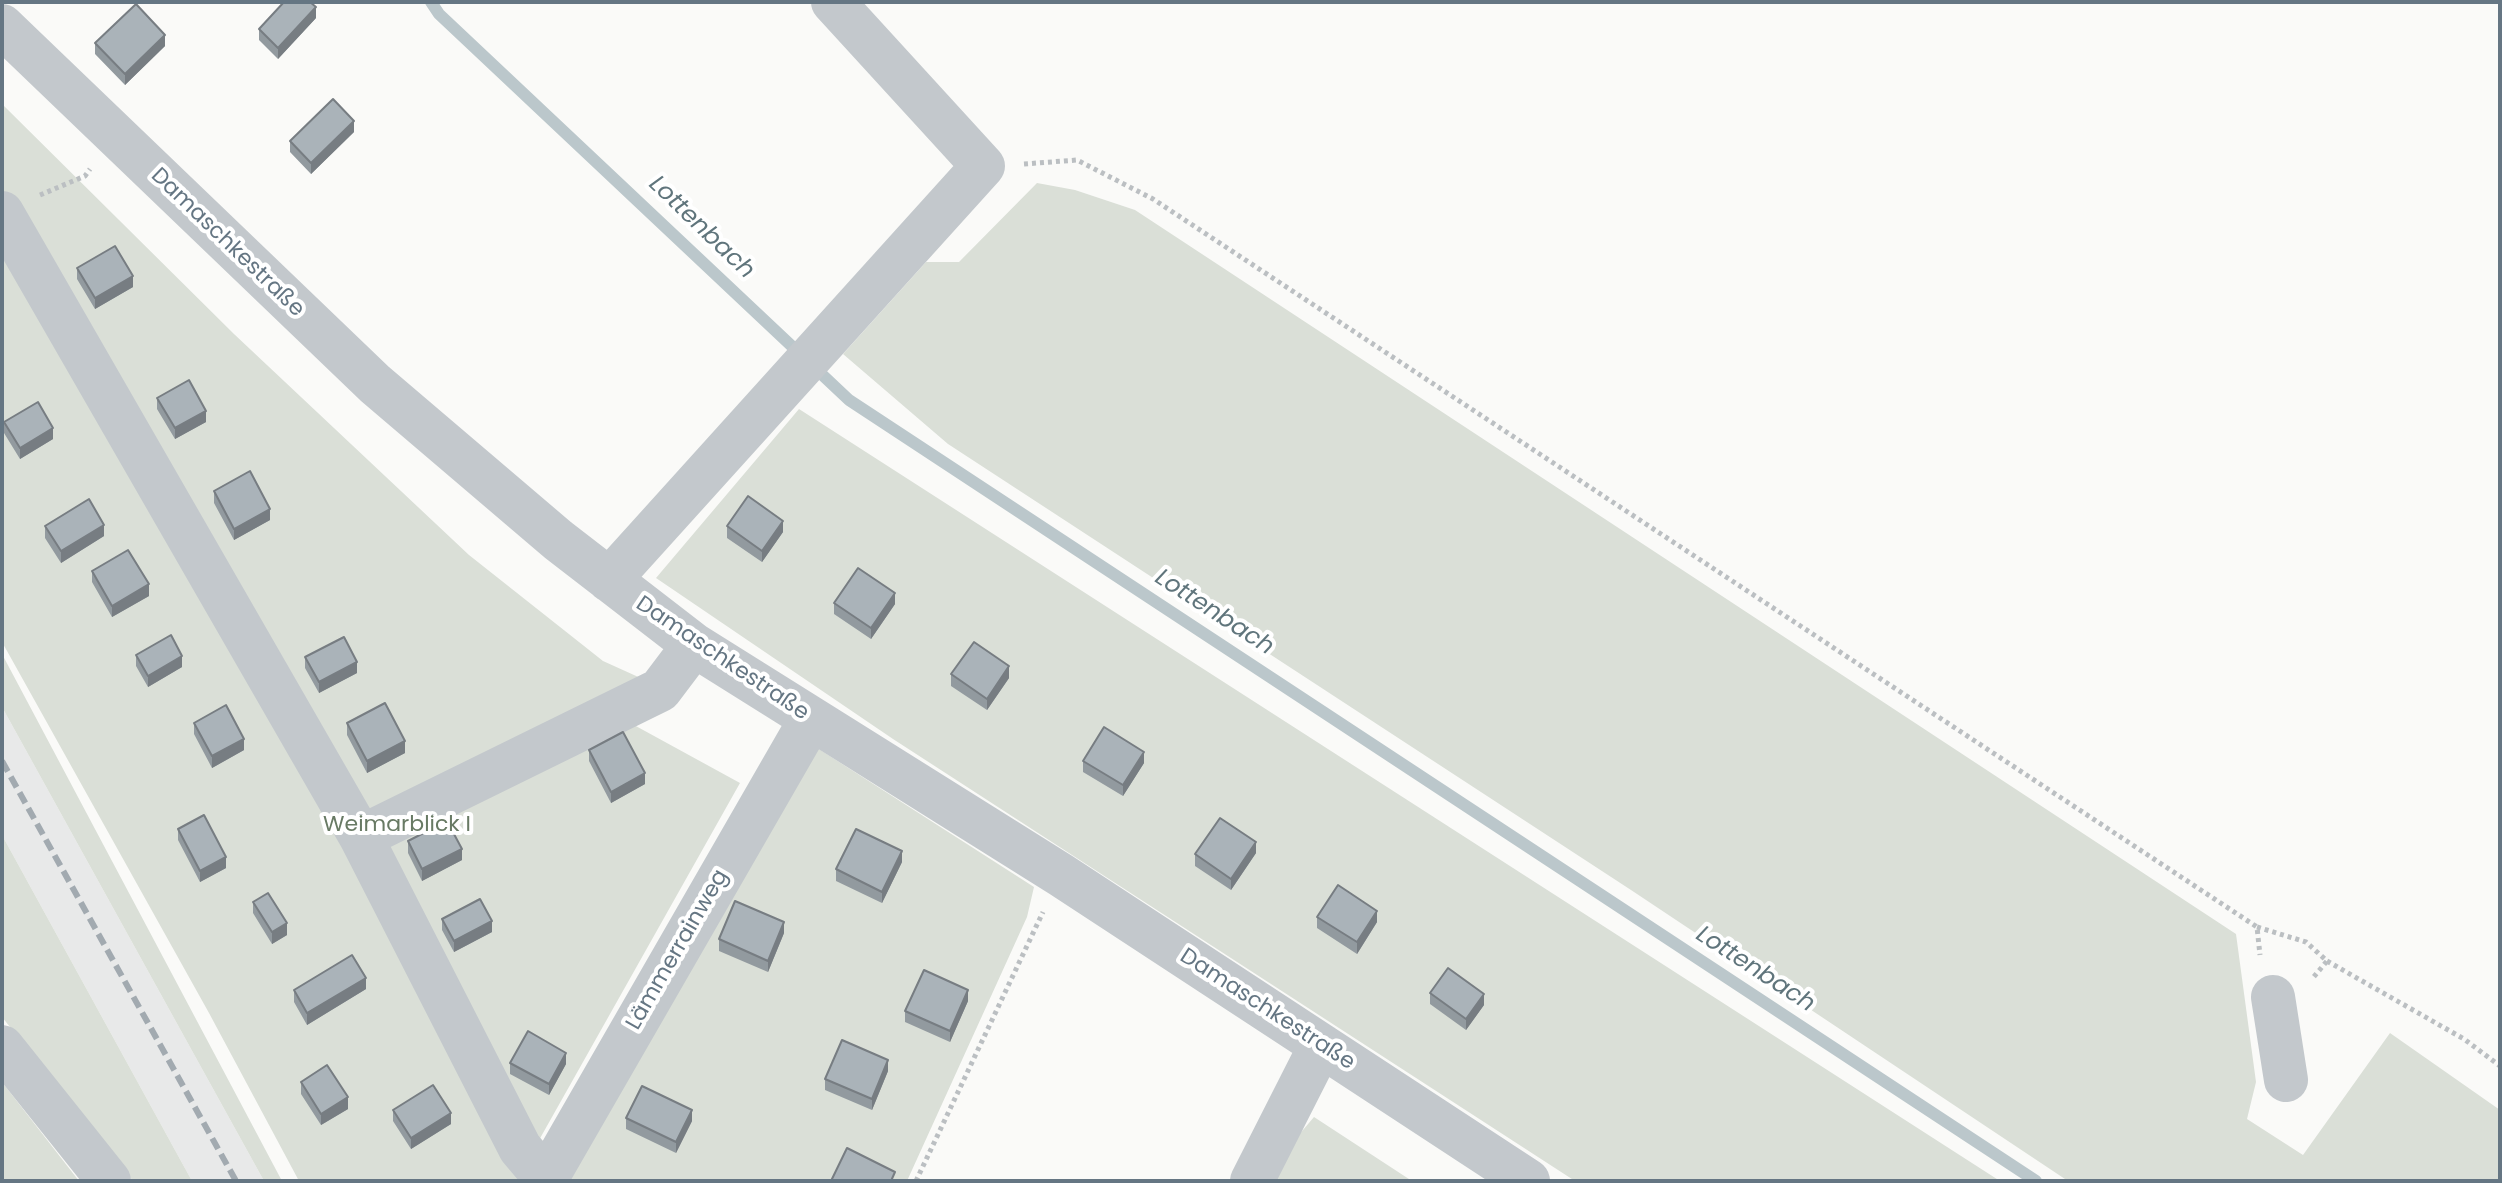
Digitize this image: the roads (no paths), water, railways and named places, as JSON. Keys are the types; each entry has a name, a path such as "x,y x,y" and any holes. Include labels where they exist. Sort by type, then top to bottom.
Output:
{"street":[{"path":"609,580 983,166 833,2"},
{"name":"Damaschkestraße","path":"2,26 375,384 558,540 694,645 1061,875 1528,1181"},
{"path":"16,206 361,837 520,1148 545,1180"},
{"path":"361,837 660,690 694,645"},
{"name":"Lämmerrainweg","path":"545,1180 811,719"},
{"path":"2273,997 2286,1080"},
{"path":"1252,1181 1321,1045"},
{"path":"2,1047 109,1181"}],"waterway":[{"name":"Lottenbach","path":"431,2 439,14 849,400 2036,1181"}],"railway":[{"path":"2,761 236,1181"}],"park label":[{"name":"Weimarblick I","path":"397,825"}]}
